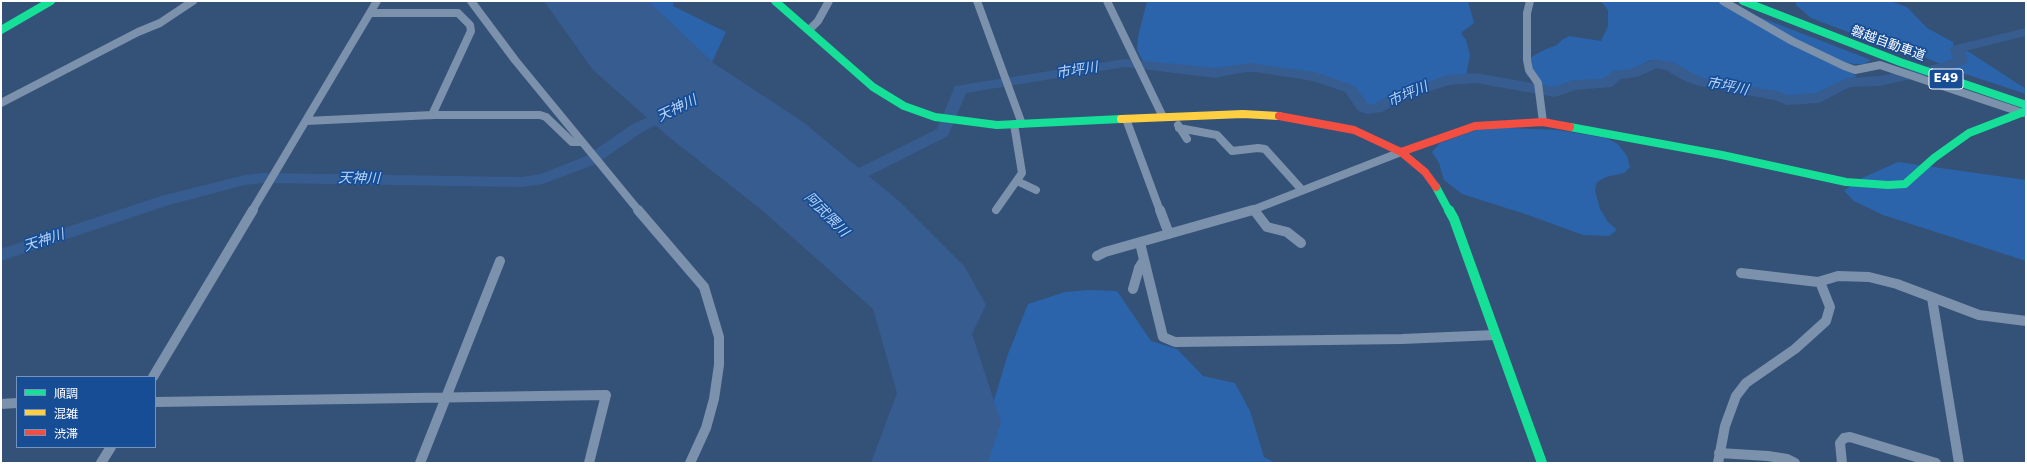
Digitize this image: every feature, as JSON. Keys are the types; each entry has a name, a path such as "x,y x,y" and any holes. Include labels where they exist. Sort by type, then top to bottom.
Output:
{"main road":[{"path":"1,30 51,1"},
{"path":"775,1 873,87 904,106 935,117 979,124 1018,124 1243,114 1276,116 1354,130 1401,152 1425,172 1440,190 1454,219 1542,463"},
{"name":"磐越自動車道","path":"1743,1 1867,47 2026,98"},
{"name":"磐越自動車道","path":"1758,1 1867,47 2025,110"},
{"path":"1401,152 1475,126 1543,122 1715,154 1846,182 1888,185 1905,184 1934,158 1969,132 2025,110"}],"street":[{"path":"1,102 176,14 193,1"},
{"path":"153,376 377,1"},
{"path":"471,1 515,60 581,142 704,287 709,299 719,337 719,365 714,399 706,428 690,463"},
{"path":"809,30 818,21 829,1"},
{"path":"977,1 1018,124 1022,173 996,210"},
{"path":"1107,1 1163,117"},
{"path":"1530,1 1527,13 1527,60 1529,70 1538,84 1543,122"},
{"path":"1723,1 1792,41 1855,70 1880,65 2002,107 2025,110"},
{"path":"370,12 458,13 470,25 471,31 432,115"},
{"path":"306,121 432,115 540,115 546,118 572,142 581,142"},
{"path":"1176,117 1179,128 1187,139"},
{"path":"1126,119 1169,234"},
{"path":"1179,128 1217,135 1232,151 1258,148 1265,149 1302,190"},
{"path":"1097,256 1105,252 1254,210 1401,152"},
{"path":"1017,181 1036,190"},
{"path":"1254,210 1267,227 1288,232 1301,243"},
{"path":"1140,243 1163,337 1175,342 1402,339 1495,335"},
{"path":"1133,290 1139,268 1144,260"},
{"path":"420,463 500,262"},
{"path":"1741,274 1820,282 1838,276 1869,277 1897,284 1979,314 2026,321"},
{"path":"1795,463 1787,459 1768,456 1718,458 1731,407 1736,396 1743,387 1775,361 1795,349 1826,321 1830,307 1820,282"},
{"path":"1932,298 1959,463"},
{"path":"156,402 606,395 589,463"},
{"path":"1,404 16,403"},
{"path":"1842,463 1840,443 1844,438 1850,437 1936,463"},
{"path":"101,463 110,448"}],"shaded area":[{"path":"648,1 674,1 673,6 726,32 712,62"},
{"path":"1147,1 1468,1 1474,23 1461,33 1466,40 1470,55 1466,75 1463,77 1442,81 1415,92 1395,96 1372,105 1360,104 1344,88 1297,74 1256,71 1213,76 1147,69 1137,50 1138,37"},
{"path":"1601,1 1718,1 1871,60 1864,64 1854,64 1821,57 1857,76 1811,97 1773,95 1711,84 1681,67 1650,60 1632,70 1613,75 1600,83 1551,87 1539,84 1526,75 1525,68 1528,59 1557,45 1569,36 1601,41 1608,26 1608,10"},
{"path":"1796,1 1890,1 1907,7 1927,28 1953,42 1957,57 1941,64 1900,47 1848,32 1811,18 1796,5"},
{"path":"1966,50 2026,89 2026,94 1947,68 1963,61 1961,52"},
{"path":"1485,127 1558,130 1606,138 1618,144 1627,156 1630,167 1624,173 1606,177 1597,182 1595,190 1600,209 1608,222 1617,230 1609,236 1583,235 1528,215 1462,194 1444,180 1439,163 1432,152 1440,143"},
{"path":"1898,162 2026,180 2026,261 1883,215 1854,201 1844,191 1862,178"},
{"path":"1089,290 1117,291 1151,341 1177,349 1203,376 1235,383 1250,411 1264,457 1275,463 975,463 1008,354 1028,304 1065,292"}],"water":[{"name":"阿武隈川","path":"544,1 648,1 712,62 803,122 899,201 965,267 986,305 972,334 1001,422 988,463 871,463 897,393 873,309 763,211 670,138 593,70"}],"waterway":[{"name":"市坪川","path":"846,181 943,132 960,89 1125,63 1216,73 1249,67 1315,77 1350,89 1363,108 1367,109 1377,109 1400,96 1448,80 1476,78 1555,92 1573,85 1607,84 1618,74 1632,74 1655,63 1670,66 1690,78 1704,83 1777,96 1787,100 1819,98 1847,83 1880,81 1937,69 1961,61 1957,49 2026,32"},
{"name":"天神川","path":"1,255 167,200 245,180 263,178 521,182 543,179 591,160 636,129 670,112"}],"traffic: fast":[{"path":"1,30 51,1"},
{"path":"775,1 873,87 904,106 935,117 997,125 1121,119"},
{"path":"1743,1 1900,62 2026,105"},
{"path":"1570,127 1722,155 1846,182 1888,185 1905,184 1934,158 1969,133 2026,111"},
{"path":"1436,187 1454,219 1542,463"}],"traffic: slow":[{"path":"1121,119 1243,114 1279,116"}],"traffic: jam":[{"path":"1279,116 1354,130 1401,152 1425,172 1436,187"},
{"path":"1401,152 1475,126 1543,122 1570,127"}]}
